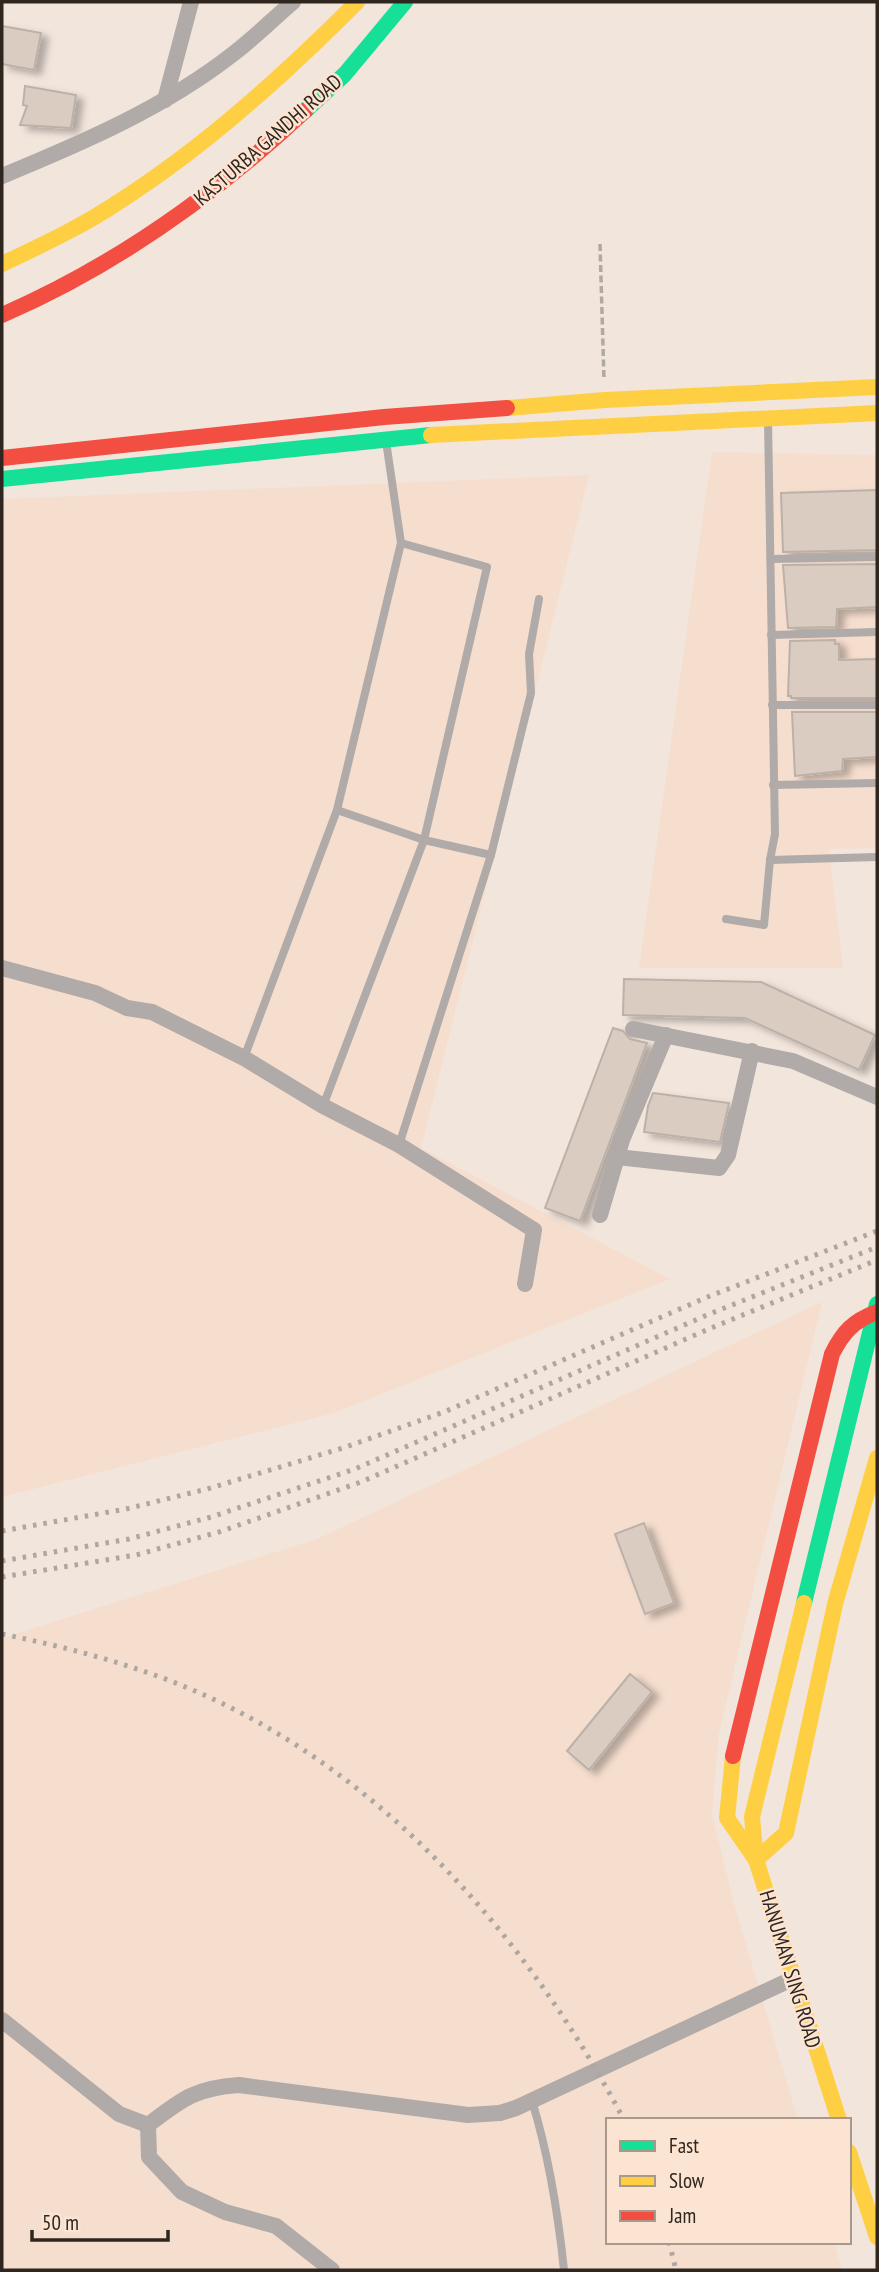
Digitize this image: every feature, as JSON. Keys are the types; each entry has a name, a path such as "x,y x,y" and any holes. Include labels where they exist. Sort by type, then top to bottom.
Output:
{"main road":[{"name":"KASTURBA GANDHI ROAD","path":"2,264 60,236 119,202 191,152 307,51 357,2"},
{"name":"KASTURBA GANDHI ROAD","path":"2,315 56,288 197,204 264,149 345,74 405,2"},
{"path":"2,458 384,417 605,400 877,387"},
{"path":"2,479 385,438 491,430 877,413"},
{"path":"877,1301 876,1317 860,1318 846,1327 832,1354 733,1756 727,1818 757,1860 786,1833 835,1604 877,1458"},
{"name":"HANUMAN SING ROAD","path":"838,2118 792,1979 757,1860 752,1816 876,1317"},
{"path":"851,2158 877,2237"}],"street":[{"path":"165,100 191,2"},
{"path":"2,176 69,148 165,100 232,55 293,2"},
{"path":"2,968 95,993 127,1008 152,1012 244,1058 323,1106 399,1145 534,1230 525,1284"},
{"path":"633,1029 793,1061 877,1097"},
{"path":"600,1215 617,1157 666,1035"},
{"path":"617,1157 719,1168 727,1155 752,1051"},
{"path":"148,2125 182,2099 212,2087 226,2086 253,2087 468,2115 500,2113 532,2101 792,1979"},
{"path":"2,2020 119,2114 148,2125"},
{"path":"148,2125 149,2157 182,2192 225,2213 276,2226 332,2270"}],"lane":[{"path":"244,1058 337,810 401,543 384,417"},
{"path":"726,919 764,925 775,834 768,417"},
{"path":"323,1106 424,840 487,567 401,543"},
{"path":"771,559 877,557"},
{"path":"399,1145 491,855 531,693 529,654 539,599"},
{"path":"771,635 877,632"},
{"path":"772,705 877,705"},
{"path":"773,785 877,783"},
{"path":"337,810 424,840 491,855"},
{"path":"770,860 877,857"},
{"path":"532,2101 551,2177 564,2270"}],"path":[{"path":"600,244 605,400"}],"shaded area":[{"path":"712,452 877,455 877,848 829,849 843,968 639,968"},
{"path":"589,475 421,1148 670,1279 334,1413 2,1497 2,499"},
{"path":"822,1302 719,1733 712,1814 735,1907 797,2118 606,2118 606,2244 835,2244 842,2270 2,2270 2,1638 317,1539"}],"building":[{"path":"2,26 41,33 34,70 2,64"},
{"path":"25,86 76,95 71,128 20,125 27,106 23,105"},
{"path":"877,490 877,550 783,552 781,493"},
{"path":"877,564 877,607 837,609 836,627 788,628 783,565"},
{"path":"835,640 835,644 839,644 839,660 877,659 877,698 788,696 790,641"},
{"path":"792,712 877,712 877,757 843,759 842,771 795,776"},
{"path":"624,979 761,982 875,1035 859,1070 745,1018 623,1015"},
{"path":"613,1028 623,1031 630,1039 647,1043 580,1221 545,1208"},
{"path":"653,1093 729,1103 720,1142 644,1132"},
{"path":"644,1523 674,1603 645,1614 615,1534"},
{"path":"630,1674 652,1692 589,1770 567,1751"}],"railway":[{"path":"2,1531 126,1509 207,1489 343,1448 444,1412 705,1298 877,1231"},
{"path":"2,1561 129,1539 211,1517 355,1469 707,1315 877,1247"},
{"path":"2,1577 136,1555 219,1532 361,1482 711,1328 877,1260"},
{"path":"2,1634 82,1652 140,1670 235,1710 306,1751 371,1800 432,1855 487,1915 538,1980 584,2049 623,2118"},
{"path":"670,2244 676,2270"}],"traffic: fast":[{"path":"306,110 345,74 405,2"},
{"path":"2,479 431,435"},
{"path":"804,1603 877,1304"}],"traffic: slow":[{"path":"2,264 92,219 183,157 273,82 357,2"},
{"path":"507,408 605,400 877,387"},
{"path":"431,435 877,413"},
{"path":"733,1756 727,1818 756,1860 786,1833 835,1604 877,1458"},
{"path":"804,1603 752,1817 756,1860 838,2118"},
{"path":"851,2158 877,2237"}],"traffic: jam":[{"path":"2,315 85,274 163,226 236,171 306,110"},
{"path":"2,458 384,417 507,408"},
{"path":"733,1756 832,1354 850,1328 861,1319 877,1312"}]}
